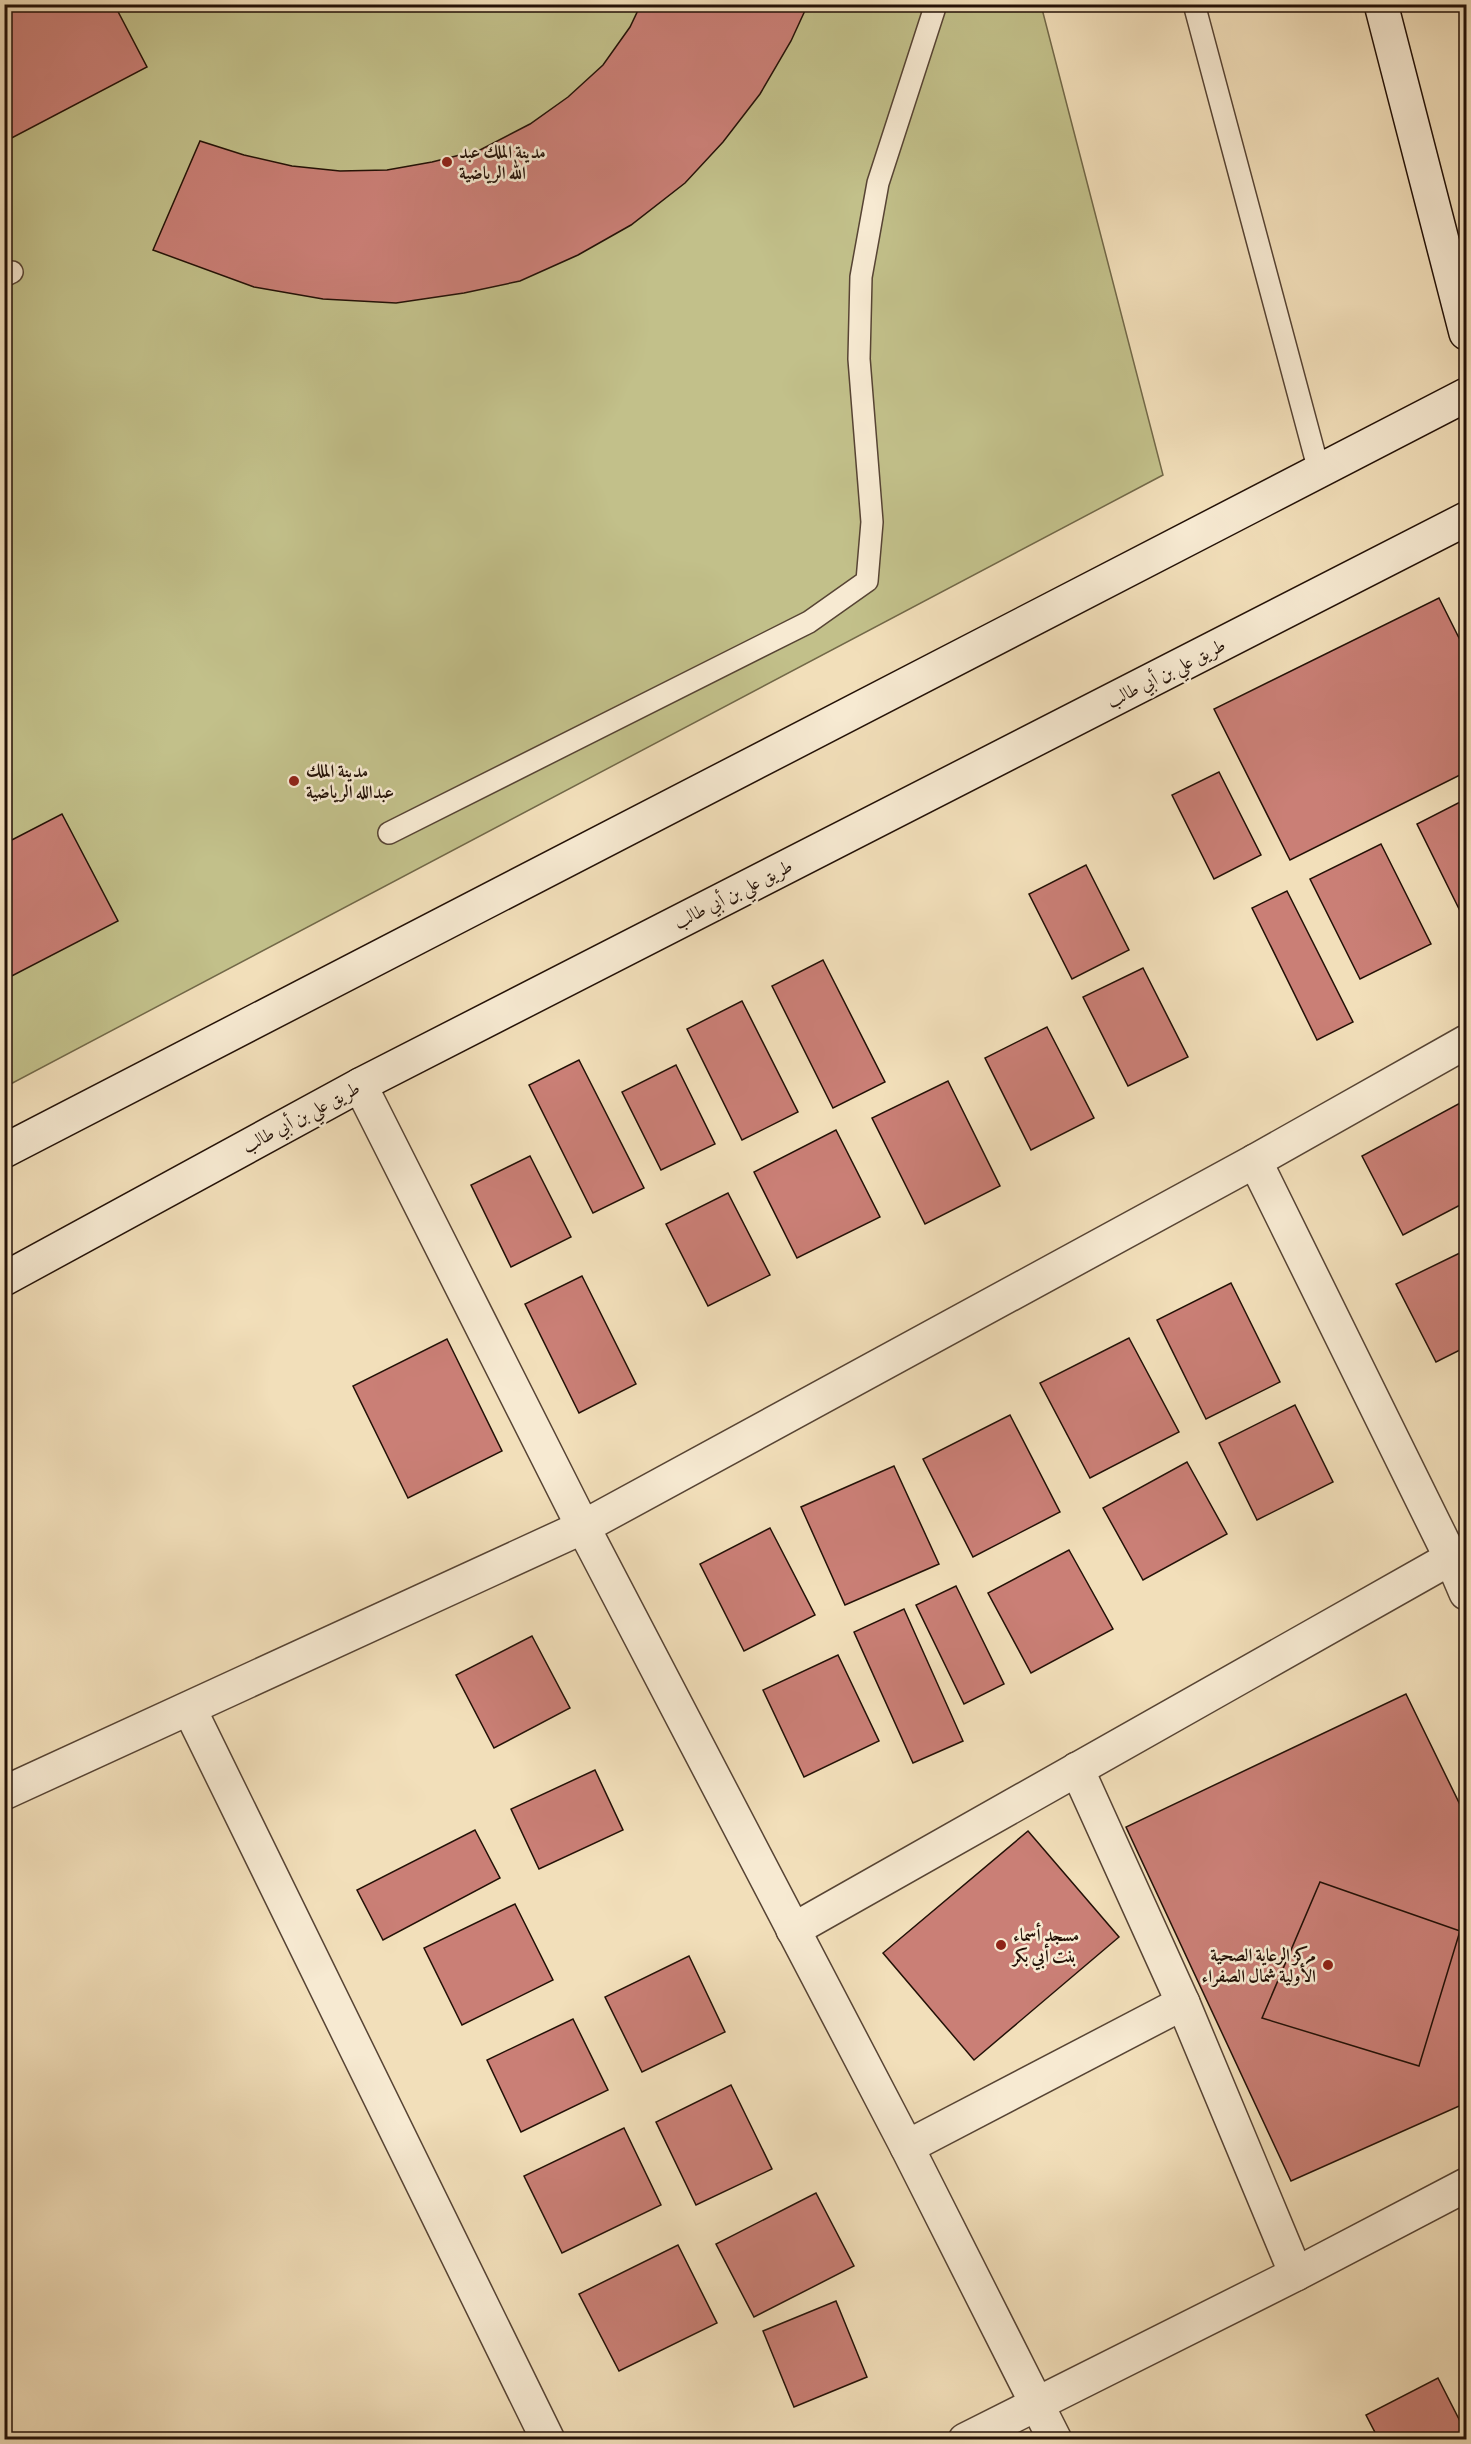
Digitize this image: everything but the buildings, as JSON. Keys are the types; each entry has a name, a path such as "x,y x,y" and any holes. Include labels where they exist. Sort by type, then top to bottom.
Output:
{"street":[{"path":"1381,4 1467,333"},
{"path":"4,1151 1467,395"},
{"name":"طريق علي بن أبي طالب","path":"4,1279 360,1085 1467,519"},
{"path":"4,1793 190,1710 583,1527 1255,1161 1467,1042"},
{"path":"360,1085 583,1527 907,2147 1055,2439"},
{"path":"1255,1161 1467,1593"},
{"path":"793,1930 1451,1557"},
{"path":"190,1710 548,2439"},
{"path":"1077,1769 1183,2003 1296,2274"},
{"path":"907,2147 1183,2003"},
{"path":"965,2439 1296,2274 1467,2185"}],"lane":[{"path":"389,833 809,622 867,581 872,522 859,359 861,277 878,183 936,4"},
{"path":"1194,4 1319,471"}],"shaded area":[{"name":"مدينة الملك عبدالله الرياضية","path":"5,5 1041,5 1163,475 5,1087"}],"place":[{"name":"مدينة الملك عبد الله الرياضية","path":"447,162"},
{"name":"مدينة الملك عبدالله الرياضية","path":"294,781"},
{"name":"مسجد أسماء بنت أبي بكر","path":"1001,1945"},
{"name":"مركز الرعاية الصحية الأولية شمال الصفراء","path":"1328,1965"}]}
